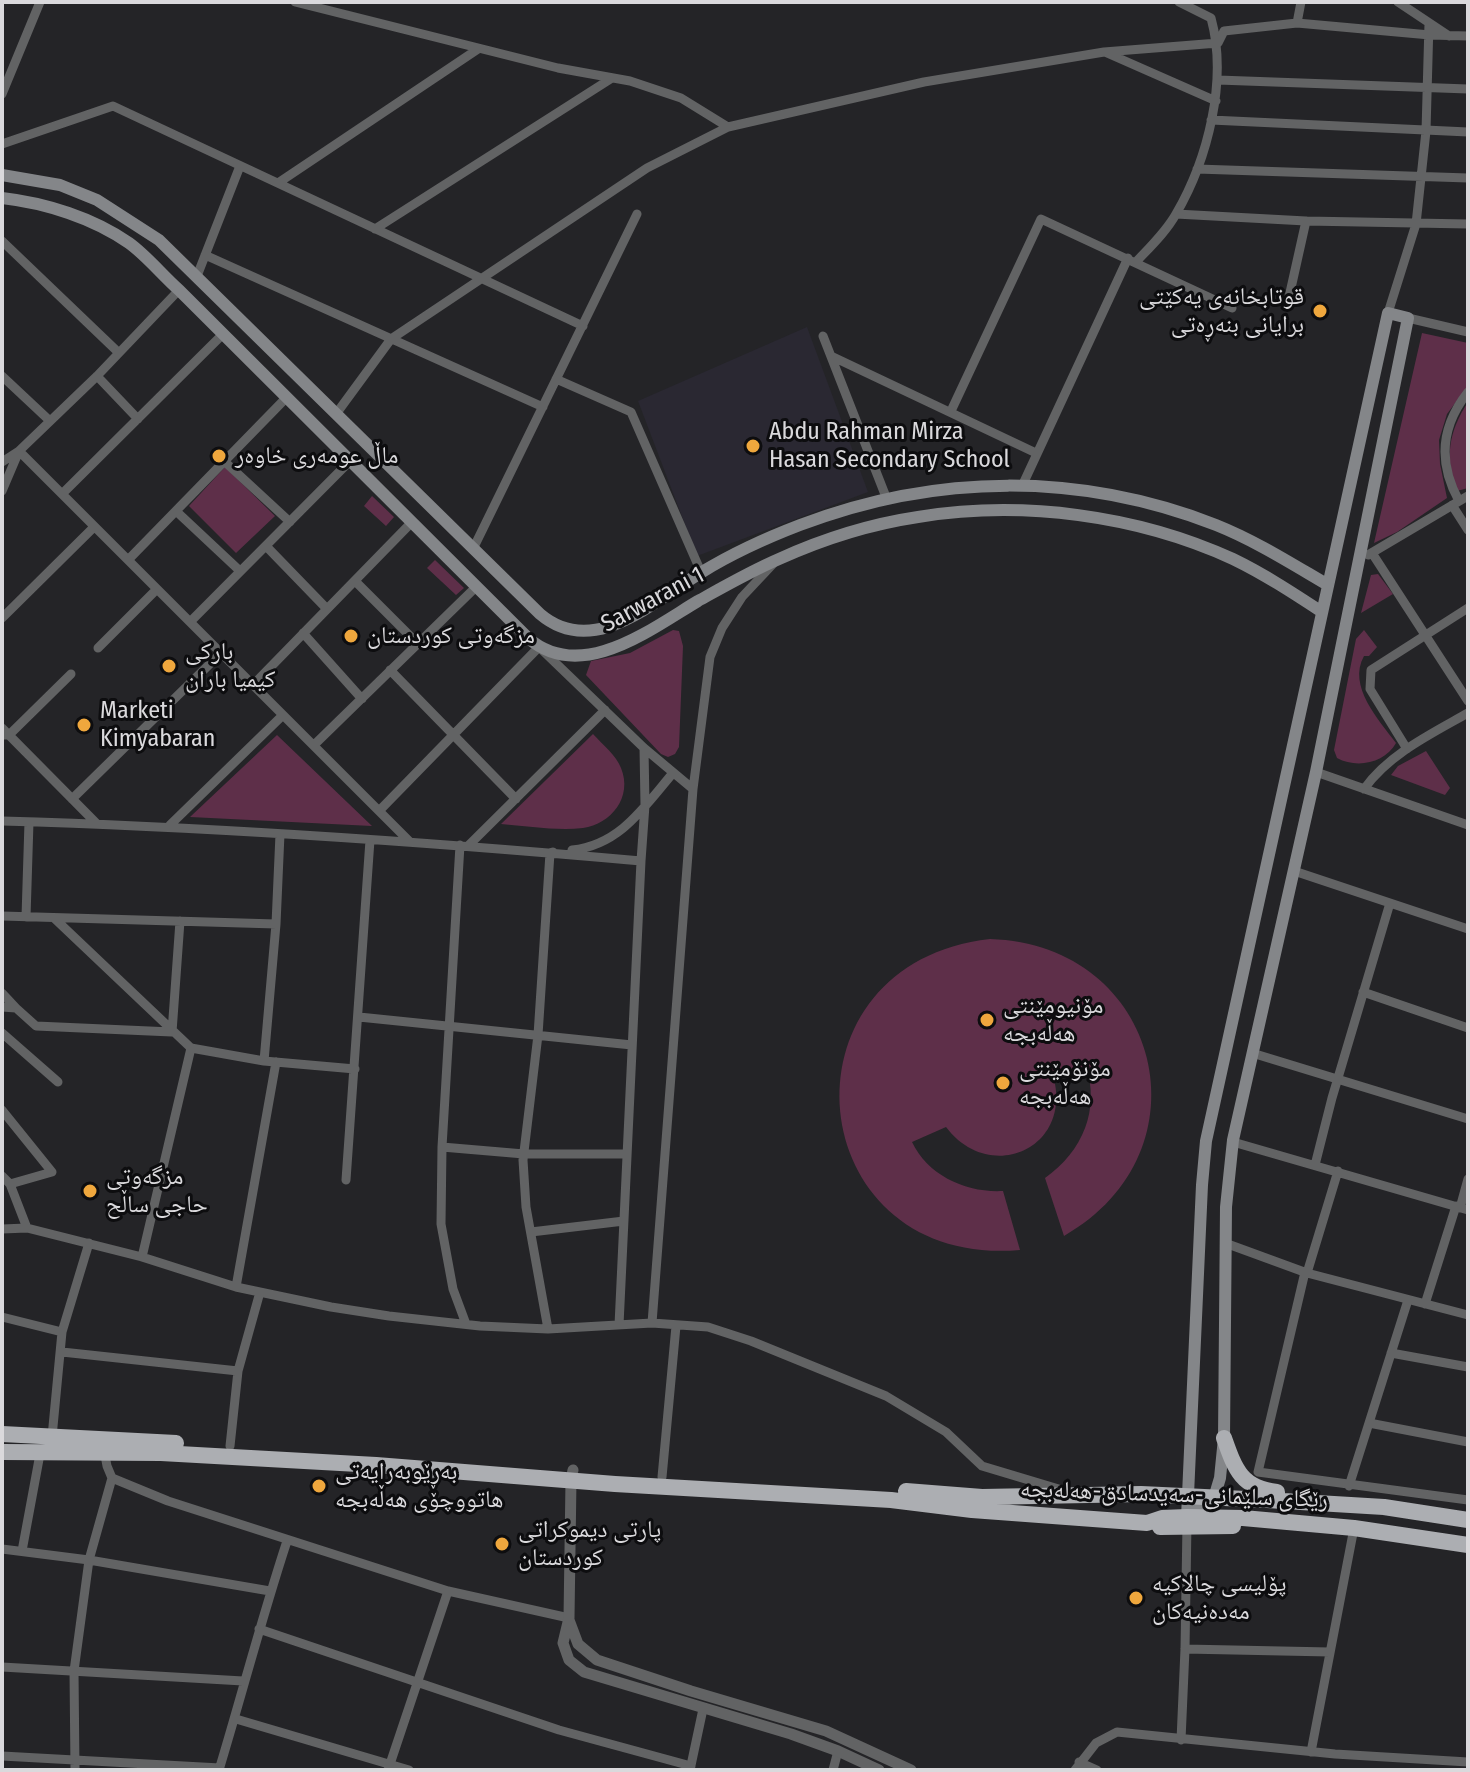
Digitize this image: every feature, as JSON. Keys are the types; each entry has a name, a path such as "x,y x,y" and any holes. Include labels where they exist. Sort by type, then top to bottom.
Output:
{"highway":[{"path":"2,1434 52,1437 161,1453 672,1481"},
{"path":"1224,1438 1238,1472 1256,1489 1334,1498 1362,1506"},
{"path":"2,1452 40,1454 104,1446 230,1446 572,1475"},
{"name":"رێگای سلێمانی-سەیدسادق-هەلەبجە","path":"672,1481 982,1497 1188,1496 1362,1506 1468,1520"},
{"name":"رێگای سلێمانی-سەیدسادق-هەلەبجە","path":"672,1481 972,1510 1147,1523 1162,1518 1187,1522 1243,1518 1354,1528 1468,1545"}],"main road":[{"path":"2,175 60,185 97,200 159,240 550,623 568,631 594,631 624,621 701,572 773,536 839,511 886,497 1023,484 1107,492 1215,525 1268,549 1328,585"},
{"path":"2,198 25,201 83,218 130,244 539,647"},
{"path":"1388,313 1408,318 1366,556 1233,1142 1225,1243 1224,1438 1220,1478 1214,1498 1187,1522 1205,1156 1388,313"},
{"path":"373,484 390,467"},
{"path":"941,491 945,513"},
{"name":"Sarwarani 1","path":"539,647 571,656 618,646 642,636 705,597 778,559 866,528 945,513 1064,514 1146,529 1234,559 1322,612"},
{"path":"1235,1008 1261,1015"}],"street":[{"path":"2,94 40,2"},
{"path":"295,2 478,49 612,78 681,98 728,127"},
{"path":"1023,484 1132,260 1176,214 1197,169 1216,101 1218,43 1211,18 1179,2"},
{"path":"1297,23 1301,2"},
{"path":"1398,2 1449,36"},
{"path":"1218,43 1224,31 1297,23 1468,36"},
{"path":"1388,313 1416,224 1426,131 1429,23"},
{"path":"336,414 391,339 647,168 728,127 924,82 1104,52 1218,43"},
{"path":"278,183 478,49"},
{"path":"1104,52 1216,101"},
{"path":"375,229 612,78"},
{"path":"1218,80 1468,89"},
{"path":"2,144 113,106 583,326"},
{"path":"1211,120 1468,132"},
{"path":"197,276 240,166"},
{"path":"1197,169 1468,178"},
{"path":"473,549 637,214"},
{"path":"1176,214 1306,221 1468,224"},
{"path":"951,411 1041,219 1232,308"},
{"path":"1287,306 1306,221"},
{"path":"2,241 119,353"},
{"path":"205,255 543,407"},
{"path":"2,462 19,451 97,376 179,290"},
{"path":"1408,318 1468,332"},
{"path":"62,494 222,335"},
{"path":"823,336 886,497"},
{"path":"831,356 1036,453"},
{"path":"2,376 50,421"},
{"path":"97,376 138,419"},
{"path":"556,379 631,412 701,572"},
{"path":"2,395 11,385"},
{"path":"1468,392 1445,434 1445,470 1460,501 1468,530"},
{"path":"128,560 286,398"},
{"path":"19,451 410,842"},
{"path":"2,491 19,451"},
{"path":"224,461 290,522"},
{"path":"190,622 350,461"},
{"path":"1460,501 1366,556 1468,701"},
{"path":"176,511 240,571"},
{"path":"253,685 412,522"},
{"path":"2,618 94,527"},
{"path":"266,546 327,609"},
{"path":"652,1323 693,789 710,657 722,628 742,597 778,559"},
{"path":"355,581 417,643"},
{"path":"314,745 477,586"},
{"path":"98,648 157,589"},
{"path":"1407,749 1370,689 1371,670 1468,608"},
{"path":"303,633 362,699"},
{"path":"379,811 539,647 644,748 693,789"},
{"path":"72,799 221,653"},
{"path":"390,670 516,799"},
{"path":"71,674 4,733 96,823"},
{"path":"466,1324 453,1289 441,1224 449,1026 464,845 516,799 605,710"},
{"path":"1364,789 1377,772 1407,749 1468,713"},
{"path":"170,825 283,715"},
{"path":"619,1325 645,805 644,748"},
{"path":"1316,772 1468,825"},
{"path":"550,853 585,849 610,839 627,827 673,773"},
{"path":"2,821 170,825 464,845 641,861"},
{"path":"26,917 29,822"},
{"path":"264,1061 280,834"},
{"path":"346,1180 370,840"},
{"path":"548,1329 526,1207 524,1154 538,1035 550,853"},
{"path":"1294,871 1468,929"},
{"path":"1315,1165 1390,903"},
{"path":"2,916 276,924"},
{"path":"54,918 191,1048 264,1061 355,1069"},
{"path":"172,1032 180,921"},
{"path":"1363,992 1468,1028"},
{"path":"2,993 36,1026 172,1032"},
{"path":"2,1007 16,1008"},
{"path":"359,1017 632,1045"},
{"path":"2,1033 58,1082"},
{"path":"142,1257 191,1048"},
{"path":"1252,1053 1468,1119"},
{"path":"236,1287 276,1062"},
{"path":"2,1110 52,1172 10,1184"},
{"path":"1233,1142 1461,1208"},
{"path":"442,1147 524,1154 627,1154"},
{"path":"1338,1171 1306,1273 1258,1472 1468,1500"},
{"path":"2,1176 10,1184 27,1228"},
{"path":"1425,1304 1461,1208 1468,1179"},
{"path":"531,1232 624,1221"},
{"path":"2,1229 27,1228 142,1257 236,1287 331,1307 466,1324 548,1329 652,1323 708,1327 848,1379 918,1414 946,1432 982,1466 1085,1497"},
{"path":"52,1437 62,1332 89,1243"},
{"path":"1225,1243 1306,1273 1468,1315"},
{"path":"230,1446 238,1371 260,1292"},
{"path":"1349,1486 1408,1300"},
{"path":"2,1317 62,1332"},
{"path":"672,1481 676,1326"},
{"path":"62,1352 238,1371"},
{"path":"1391,1353 1468,1367"},
{"path":"1369,1423 1468,1442"},
{"path":"75,1765 74,1671 89,1560 112,1478 104,1446"},
{"path":"22,1551 40,1454"},
{"path":"572,1475 569,1618 563,1643 569,1660 584,1672 791,1734 879,1770"},
{"path":"112,1478 168,1501 448,1591 569,1618"},
{"path":"1181,1740 1187,1522"},
{"path":"1311,1752 1354,1528"},
{"path":"2,1756 75,1765 220,1769 236,1719 243,1681 287,1541"},
{"path":"2,1549 89,1560 270,1591"},
{"path":"389,1767 448,1591"},
{"path":"569,1618 578,1644 597,1660 826,1731 911,1770"},
{"path":"259,1629 559,1730 691,1768 703,1709"},
{"path":"1185,1649 1330,1652"},
{"path":"2,1667 243,1681"},
{"path":"236,1719 389,1767 409,1770"},
{"path":"1097,1770 1077,1766 1096,1743 1117,1732 1311,1752 1468,1762"},
{"path":"833,1770 838,1751"},
{"path":"1425,1770 1428,1759"}],"shaded area":[{"name":"Abdu Rahman Mirza Hasan Secondary School","path":"807,327 868,492 697,556 638,401"},
{"path":"1422,333 1468,343 1468,386 1447,414 1439,440 1447,498 1397,532 1374,543"},
{"path":"1468,402 1468,488 1457,491 1450,445 1456,424"},
{"path":"225,467 275,516 236,553 189,506"},
{"path":"372,496 394,517 386,526 364,506"},
{"path":"435,560 464,588 456,595 427,568"},
{"path":"1378,574 1393,594 1361,613 1371,575"},
{"path":"673,630 679,631 683,646 679,747 675,754 668,757 661,754 586,675 591,661 630,653"},
{"path":"1364,630 1377,647 1369,656 1364,656 1360,667 1362,691 1396,743 1378,759 1353,763 1337,758 1334,750 1356,639"},
{"path":"593,734 616,759 624,779 622,799 610,815 583,828 552,829 501,824"},
{"path":"277,735 372,826 190,817"},
{"path":"1426,751 1450,788 1445,795 1391,775 1398,766"},
{"path":"990,939 1048,950 1095,976 1128,1013 1147,1058 1151,1106 1139,1155 1111,1199 1064,1236 1045,1178 1069,1155 1085,1128 1091,1098 1086,1065 1054,1079 1056,1104 1050,1124 1039,1140 1022,1151 1004,1156 983,1154 964,1144 946,1127 912,1142 928,1164 950,1180 976,1189 1003,1191 1020,1250 947,1243 892,1213 856,1167 840,1111 845,1053 871,1001 919,960"}],"place":[{"name":"قوتابخانەی یەکێتی برایانی بنەڕەتی","path":"1320,311"},
{"name":"Abdu Rahman Mirza Hasan Secondary School","path":"753,446"},
{"name":"ماڵ عومەری خاوەر","path":"219,456"},
{"name":"مزگەوتی کوردستان","path":"351,636"},
{"name":"باركى كيميا باران","path":"169,666"},
{"name":"Marketi Kimyabaran","path":"84,725"},
{"name":"مۆنیومێنتی هەڵەبجە","path":"987,1020"},
{"name":"مۆنۆمێنتی هەڵەبجە","path":"1003,1083"},
{"name":"مزگەوتی حاجی ساڵح","path":"90,1191"},
{"name":"بەڕێوبەرایەتی هاتووچۆی هەڵەبجە","path":"319,1486"},
{"name":"پارتی دیموکراتی کوردستان","path":"502,1544"},
{"name":"پۆلیسی چالاکیە مەدەنیەکان","path":"1136,1598"}]}
